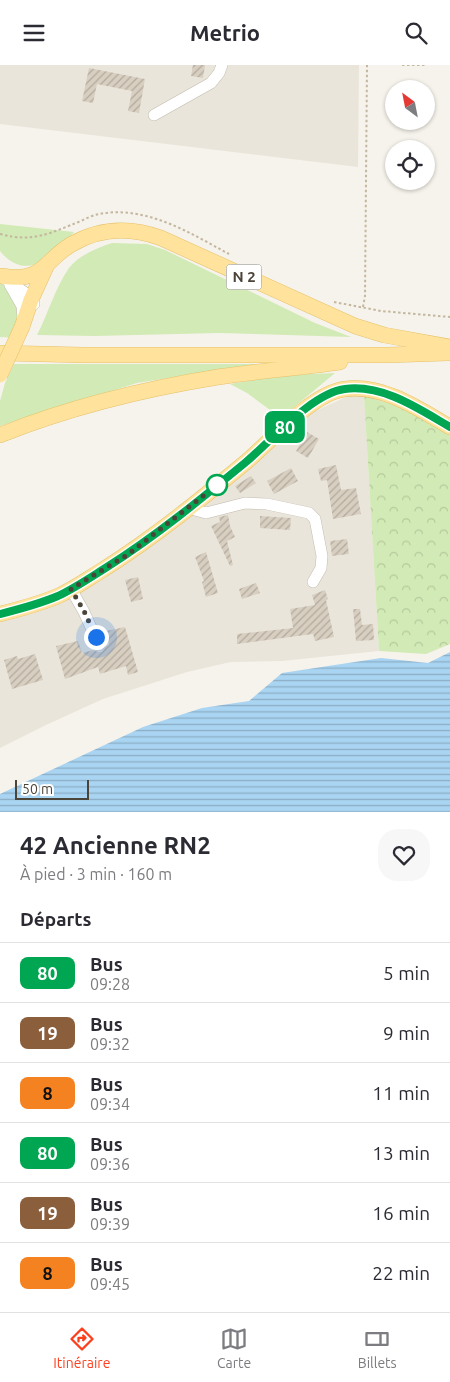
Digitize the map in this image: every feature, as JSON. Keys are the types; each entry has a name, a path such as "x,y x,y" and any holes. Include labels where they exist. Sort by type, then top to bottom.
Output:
{"main road":[{"name":"N 2","path":"0,375 46,267 71,244 107,231 131,230 161,238 355,327 384,335 450,347"},
{"path":"1,275 14,278 24,277 46,267"},
{"path":"0,353 83,355 388,355 450,353"},
{"path":"2,434 76,409 146,391 216,377 316,366 388,355"},
{"path":"0,614 32,605 71,589 127,555 247,461 310,405 329,394 344,389 374,390 388,394 450,427"}],"street":[{"path":"154,115 211,83 219,73 222,65"},
{"path":"1,275 24,292 31,300"},
{"path":"1,275 12,287 22,305 22,327"},
{"path":"188,508 206,513 245,503 268,504 309,513 315,519 322,556 321,568 313,582"},
{"path":"71,589 84,611 99,645"}],"path":[{"path":"367,65 365,296 363,307 381,311 450,317"},
{"path":"402,65 426,65"}],"shaded area":[{"path":"0,65 359,65 358,167 0,124"},
{"path":"364,396 379,651 282,661 231,662 187,672 103,699 0,748 0,619 73,595 311,413 346,397"}],"green space":[{"path":"0,224 74,232 49,257 30,266 20,265 10,261 0,251"},
{"path":"112,243 147,244 165,250 315,323 351,337 219,333 95,336 37,335 60,284 73,263 94,250"},
{"path":"0,280 19,300 17,338 0,337"},
{"path":"14,364 281,364 137,383 0,426 0,401 5,383"},
{"path":"335,373 281,418 247,393 230,384 285,375"},
{"path":"364,396 401,407 450,434 450,644 426,654 379,651"}],"water":[{"path":"450,652 450,812 0,812 0,794 143,727 202,708 249,701 282,673 381,658 428,663"}],"building":[{"path":"193,65 205,65 203,78 191,76"},
{"path":"89,68 145,79 139,113 128,111 132,91 97,84 93,103 82,101"},
{"path":"307,432 319,439 308,458 296,451"},
{"path":"336,465 341,490 356,488 361,514 333,519 327,480 321,481 318,469"},
{"path":"291,468 298,481 274,494 267,481"},
{"path":"251,476 256,483 240,493 235,486"},
{"path":"228,515 235,537 227,541 233,565 230,566 211,526 220,522 219,517"},
{"path":"260,516 291,518 290,530 260,528"},
{"path":"347,539 349,554 332,556 330,541"},
{"path":"206,552 218,593 206,597 202,582 204,581 195,557"},
{"path":"138,577 143,599 131,602 125,580"},
{"path":"256,583 260,593 242,599 239,589"},
{"path":"325,590 334,637 315,641 313,634 237,644 237,634 293,628 290,609 315,605 312,595"},
{"path":"353,609 360,609 362,625 373,624 374,640 356,641"},
{"path":"125,627 138,672 128,675 126,666 100,674 98,667 65,679 56,646 78,641 82,653 94,650 102,652 109,645 106,631"},
{"path":"35,654 43,680 12,689 4,660 17,656 18,659"}],"bus line":[{"name":"80","path":"0,614 59,595 127,555 247,461 310,405 329,394 344,389 374,390 388,394 450,427"}],"route":[{"path":"96,637 71,589 127,555 220,483 217,485"}]}
